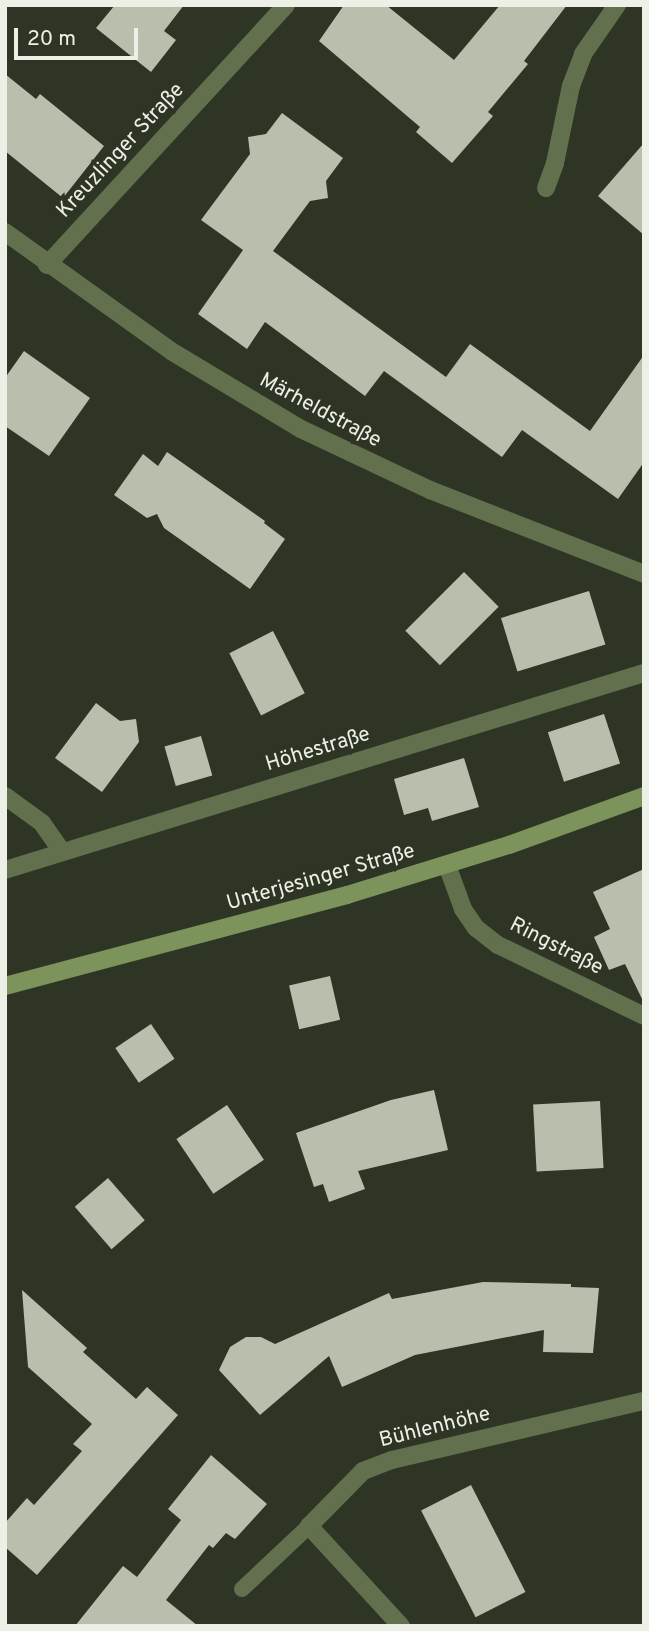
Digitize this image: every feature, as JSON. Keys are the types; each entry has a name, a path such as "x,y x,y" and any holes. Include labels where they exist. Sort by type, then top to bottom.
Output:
{"main road":[{"name":"Unterjesinger Straße","path":"5,986 289,912 447,865 644,796"}],"street":[{"name":"Kreuzlinger Straße","path":"47,265 286,5"},
{"path":"546,188 555,163 575,75 583,54 617,5"},
{"name":"Märheldstraße","path":"5,232 47,265 218,382 341,450 499,519 644,574"},
{"name":"Höhestraße","path":"5,870 644,673"},
{"path":"5,796 43,823 62,852"},
{"name":"Ringstraße","path":"447,865 463,909 476,928 498,945 644,1016"},
{"name":"Bühlenhöhe","path":"309,1526 363,1471 392,1460 644,1401"},
{"path":"309,1526 401,1626"}],"lane":[{"path":"242,1589 309,1526"}],"building":[{"path":"115,5 184,5 164,31 176,40 151,72 96,28"},
{"path":"344,5 386,5 454,60 500,5 567,5 524,61 528,64 488,112 493,116 452,163 416,132 420,127 319,41"},
{"path":"5,74 36,99 40,94 104,146 63,198 5,151"},
{"path":"282,113 343,158 326,181 328,198 310,201 273,251 446,377 470,344 590,431 644,355 644,462 618,499 522,430 502,457 384,371 365,396 265,322 247,349 198,314 243,250 201,220 250,154 248,137 266,134"},
{"path":"644,143 644,235 598,196"},
{"path":"24,351 90,398 49,456 5,426 5,378"},
{"path":"167,452 265,521 264,523 285,539 250,589 164,528 157,514 147,518 114,495 143,454 158,466"},
{"path":"464,572 499,607 440,665 405,631"},
{"path":"589,591 605,645 517,671 501,618"},
{"path":"273,631 305,693 261,716 229,653"},
{"path":"96,703 120,721 136,719 139,742 102,792 55,758"},
{"path":"604,714 620,763 564,782 548,732"},
{"path":"201,736 212,775 176,786 164,746"},
{"path":"464,758 479,807 432,821 428,808 404,815 394,779"},
{"path":"644,869 644,1003 625,964 609,970 594,937 610,929 593,892"},
{"path":"330,976 340,1020 299,1029 289,985"},
{"path":"151,1024 174,1059 139,1083 115,1048"},
{"path":"434,1090 448,1150 358,1171 365,1189 329,1202 323,1184 314,1187 296,1133 391,1100"},
{"path":"600,1101 604,1168 537,1171 533,1105"},
{"path":"227,1105 264,1160 213,1194 176,1139"},
{"path":"108,1178 145,1220 112,1249 75,1207"},
{"path":"483,1282 571,1284 571,1287 599,1288 593,1353 543,1352 544,1330 415,1355 342,1387 329,1356 260,1415 219,1370 230,1347 246,1337 261,1337 275,1344 389,1293 392,1299"},
{"path":"22,1290 87,1348 83,1352 136,1399 147,1387 178,1415 37,1575 5,1547 5,1523 27,1498 34,1505 82,1451 73,1444 92,1424 28,1367"},
{"path":"211,1455 267,1504 235,1539 226,1533 213,1548 209,1545 166,1600 198,1626 75,1626 123,1566 137,1577 181,1520 168,1509"},
{"path":"471,1485 525,1592 476,1617 421,1510"}]}
